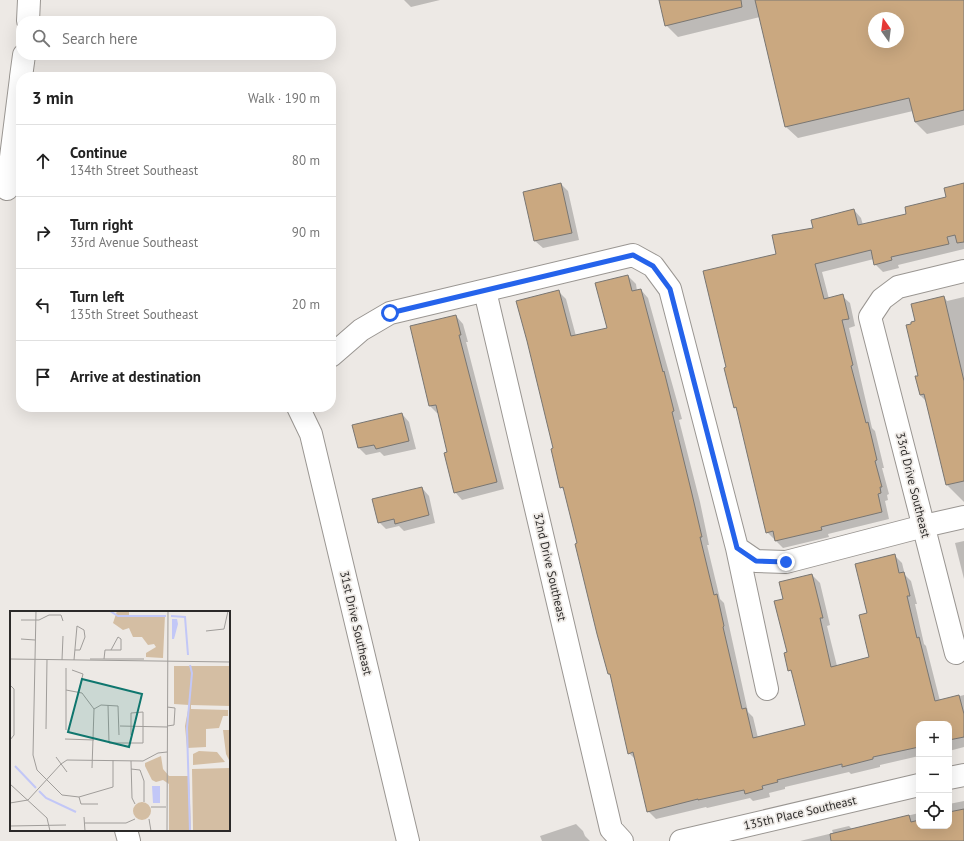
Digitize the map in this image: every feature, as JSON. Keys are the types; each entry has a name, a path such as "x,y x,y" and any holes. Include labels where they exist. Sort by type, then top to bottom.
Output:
{"street":[{"path":"28,16 29,0"},
{"path":"22,72 23,60"},
{"path":"9,190 16,125"},
{"path":"336,352 361,330 390,313 633,255 653,266 670,289 737,548 766,689"},
{"name":"33rd Drive Southeast","path":"956,653 870,317 882,299 898,287 964,271"},
{"name":"32nd Drive Southeast","path":"485,291 611,828 622,841"},
{"name":"31st Drive Southeast","path":"300,412 311,434 408,841"},
{"path":"737,548 756,561 786,562 964,517"},
{"path":"952,777 964,774"},
{"name":"135th Place Southeast","path":"681,841 916,786"},
{"path":"126,831 129,841"}],"building":[{"path":"659,0 741,0 742,7 665,26"},
{"path":"755,0 964,0 964,110 915,122 909,98 785,127"},
{"path":"561,183 572,233 534,241 523,192"},
{"path":"964,183 964,242 957,243 955,235 947,237 949,244 891,257 892,260 874,265 871,250 815,264 824,299 843,294 849,319 842,320 853,365 851,366 866,423 868,422 877,460 875,461 882,487 880,487 881,493 878,494 882,512 821,527 822,530 775,541 773,531 766,533 736,407 734,408 724,368 726,367 703,271 776,254 772,235 813,228 811,220 854,209 858,225 906,214 905,207 946,197 944,188"},
{"path":"628,275 632,291 641,289 674,411 672,412 702,537 700,537 714,595 717,594 742,709 746,708 753,738 805,725 791,670 788,671 784,653 787,652 774,601 783,599 779,582 812,574 823,618 820,618 831,667 869,657 859,615 867,613 855,564 895,554 899,573 904,572 910,596 907,596 917,638 919,637 935,701 959,695 964,714 964,737 952,739 952,721 916,721 916,748 873,757 873,759 842,767 842,764 777,780 778,782 762,786 763,789 745,794 744,790 698,799 647,812 633,752 628,754 610,674 608,674 597,634 575,544 577,543 563,487 560,488 551,449 553,448 516,301 559,290 571,336 607,328 595,283"},
{"path":"944,296 964,381 964,481 946,485 924,394 920,395 915,376 918,376 906,325 915,321 911,304"},
{"path":"456,315 461,335 459,335 497,482 454,493 444,453 447,452 436,405 429,406 410,326"},
{"path":"402,413 409,441 376,449 374,445 358,448 352,425"},
{"path":"422,487 429,515 395,524 394,519 378,523 372,499"},
{"path":"964,809 964,841 831,841 830,834 909,815 911,822 916,821 916,829 952,829 952,811"}],"route":[{"path":"390,313 633,255 653,266 670,289 737,548 756,561 786,562"}]}
